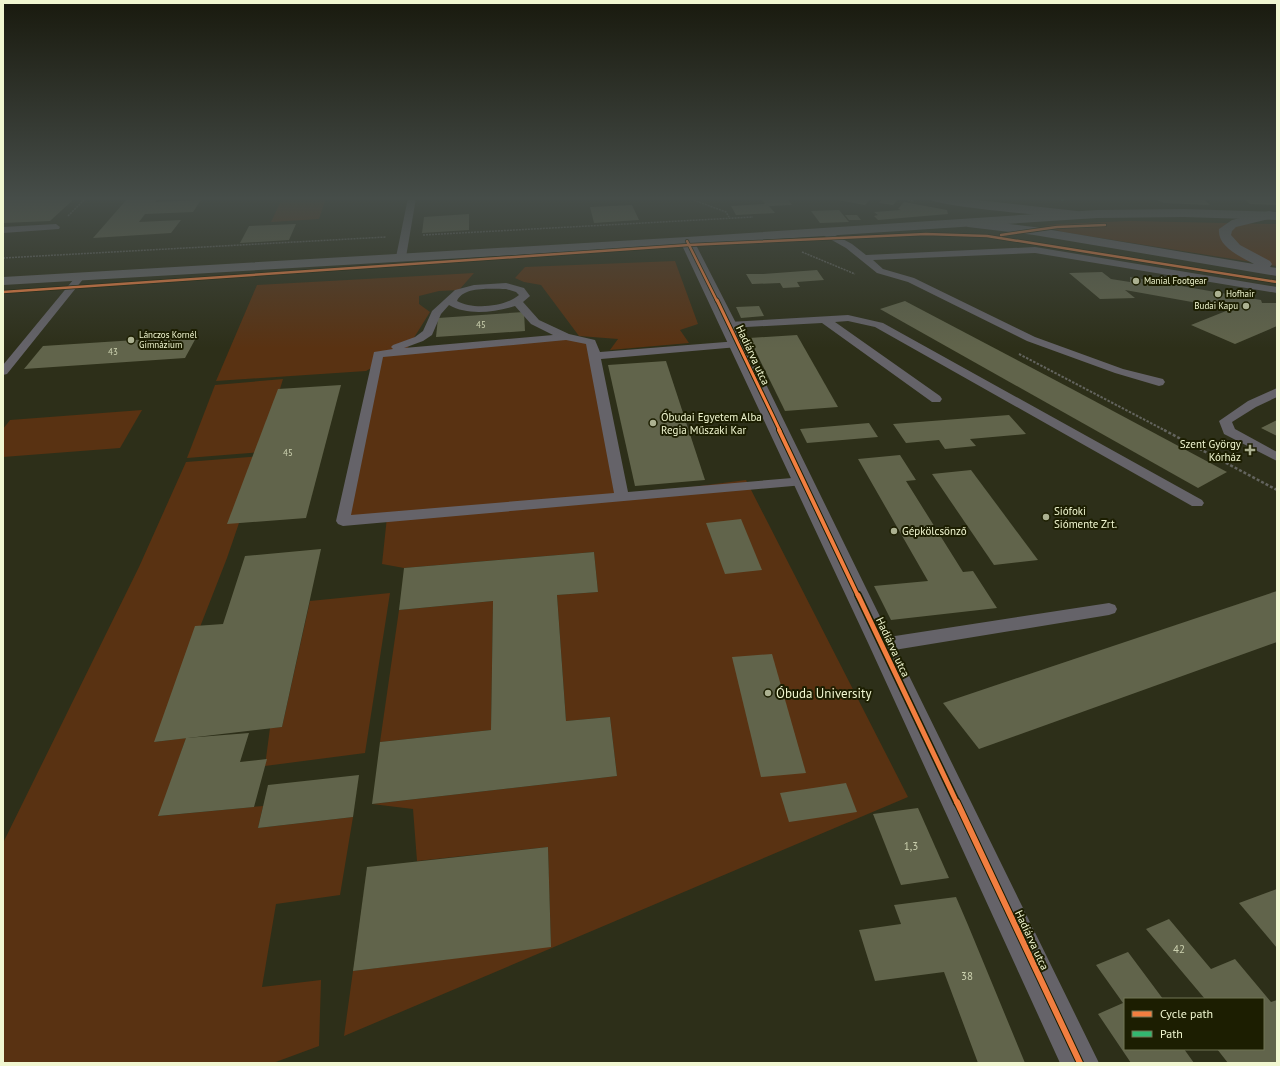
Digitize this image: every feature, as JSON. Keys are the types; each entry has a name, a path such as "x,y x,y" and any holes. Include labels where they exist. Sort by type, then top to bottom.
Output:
{"main road":[{"path":"3,281 567,248"}],"street":[{"name":"Hadiárva utca","path":"690,248 804,481 1080,1063"},
{"path":"1133,248 1277,272"},
{"path":"1235,248 1277,269"}],"lane":[{"path":"402,257 403,248"},
{"path":"852,248 880,271 911,280 1031,339 1119,371 1159,382"},
{"path":"864,258 1035,250 1277,290"},
{"path":"3,372 82,276"},
{"path":"378,354 419,339 428,333 436,313 451,298 462,290 482,284 514,287 524,293 525,296 518,303 509,306 462,308 455,306 450,302 451,298"},
{"path":"518,303 535,322 566,337 591,342 622,497"},
{"path":"595,356 824,319 848,318 879,325 1197,503"},
{"path":"824,319 936,399"},
{"path":"378,354 566,337"},
{"path":"378,354 343,521 804,481"},
{"path":"1277,392 1252,404 1225,421 1229,432 1277,457"},
{"path":"882,645 1109,610"}],"path":[{"path":"3,258 190,248"},
{"path":"797,250 859,275"},
{"path":"1017,353 1277,490"}],"shaded area":[{"path":"1162,248 1277,248 1277,266"},
{"path":"675,261 698,324 680,330 689,343 610,350 618,339 579,336 541,285 524,282 515,278 525,267"},
{"path":"474,273 459,290 439,291 419,296 419,304 430,312 407,349 566,337 591,342 622,496 746,480 908,797 344,1036 353,971 551,946 548,847 417,861 413,809 372,804 617,776 610,717 566,721 557,595 598,592 594,552 404,568 382,564 387,517 343,521 375,366 366,371 216,381 257,285"},
{"path":"283,379 261,452 187,458 215,385"},
{"path":"142,410 120,448 3,457 3,429 10,420"},
{"path":"262,456 227,558 155,742 186,738 159,816 263,806 258,828 353,817 340,895 276,904 262,987 321,980 319,1046 273,1063 3,1063 3,843 139,567 186,462"},
{"path":"390,593 365,753 265,766 270,728 282,727 310,601"},
{"path":"493,601 491,730 380,742 399,610"}],"building":[{"path":"817,270 824,280 797,282 800,287 783,288 780,283 752,284 746,274 763,274"},
{"name":"Budai Kapu","path":"1102,272 1111,279 1130,282 1130,277 1261,300 1262,303 1277,303 1277,326 1235,344 1191,325 1231,309 1125,290 1135,298 1100,299 1069,273"},
{"path":"905,301 1227,472 1198,488 880,309"},
{"path":"759,306 764,316 741,318 736,307"},
{"path":"524,312 525,331 436,337 438,318"},
{"path":"797,335 838,407 785,411 749,338"},
{"path":"197,336 185,358 24,369 43,346"},
{"name":"Óbudai Egyetem Alba Regia Műszaki Kar","path":"666,361 705,480 635,486 608,365"},
{"path":"341,385 306,518 227,524 278,389"},
{"path":"1009,415 1026,434 970,439 976,446 945,449 939,440 906,443 893,424"},
{"path":"1277,420 1277,436 1261,428"},
{"path":"869,423 878,437 807,443 800,429"},
{"path":"900,455 916,480 906,481 963,572 973,571 997,608 891,620 874,586 928,581 858,459"},
{"path":"971,470 1038,560 994,565 932,474"},
{"path":"741,519 762,570 725,574 706,523"},
{"path":"321,549 282,727 154,742 195,626 223,624 245,556"},
{"path":"594,552 598,592 557,595 566,721 610,717 617,776 372,804 380,742 491,730 493,601 399,610 404,568"},
{"path":"1277,591 1277,642 979,749 943,703"},
{"path":"772,654 806,773 761,777 732,657"},
{"path":"249,733 240,762 267,759 254,807 158,816 186,738"},
{"path":"359,775 353,817 258,828 268,785"},
{"path":"846,783 857,812 789,822 780,793"},
{"path":"918,808 949,878 901,885 873,814"},
{"path":"548,847 551,947 353,971 367,867"},
{"path":"1277,889 1277,948 1239,903"},
{"path":"956,897 1025,1063 978,1063 944,972 875,981 859,930 901,924 894,905"},
{"path":"1169,919 1211,969 1235,959 1271,1002 1277,1000 1277,1063 1228,1063 1218,1050 1264,1050 1264,998 1204,998 1146,929"},
{"path":"1128,952 1162,998 1124,998 1124,1050 1185,1050 1194,1063 1131,1063 1098,1014 1123,1003 1096,965"}],"cycle path":[{"path":"3,292 649,248"},
{"path":"690,248 729,325 882,645 1080,1063"},
{"path":"1061,248 1277,282"}],"place":[{"name":"Manial Footgear","path":"1136,281"},
{"name":"Hofhair","path":"1218,294"},
{"name":"Budai Kapu","path":"1246,306"},
{"name":"Lánczos Kornél Gimnázium","path":"131,340"},
{"name":"Óbudai Egyetem Alba Regia Műszaki Kar","path":"653,423"},
{"name":"Szent György Kórház","path":"1250,450"},
{"name":"Siófoki Siómente Zrt.","path":"1046,517"},
{"name":"Gépkölcsönző","path":"894,531"},
{"name":"Óbuda University","path":"768,693"}]}
